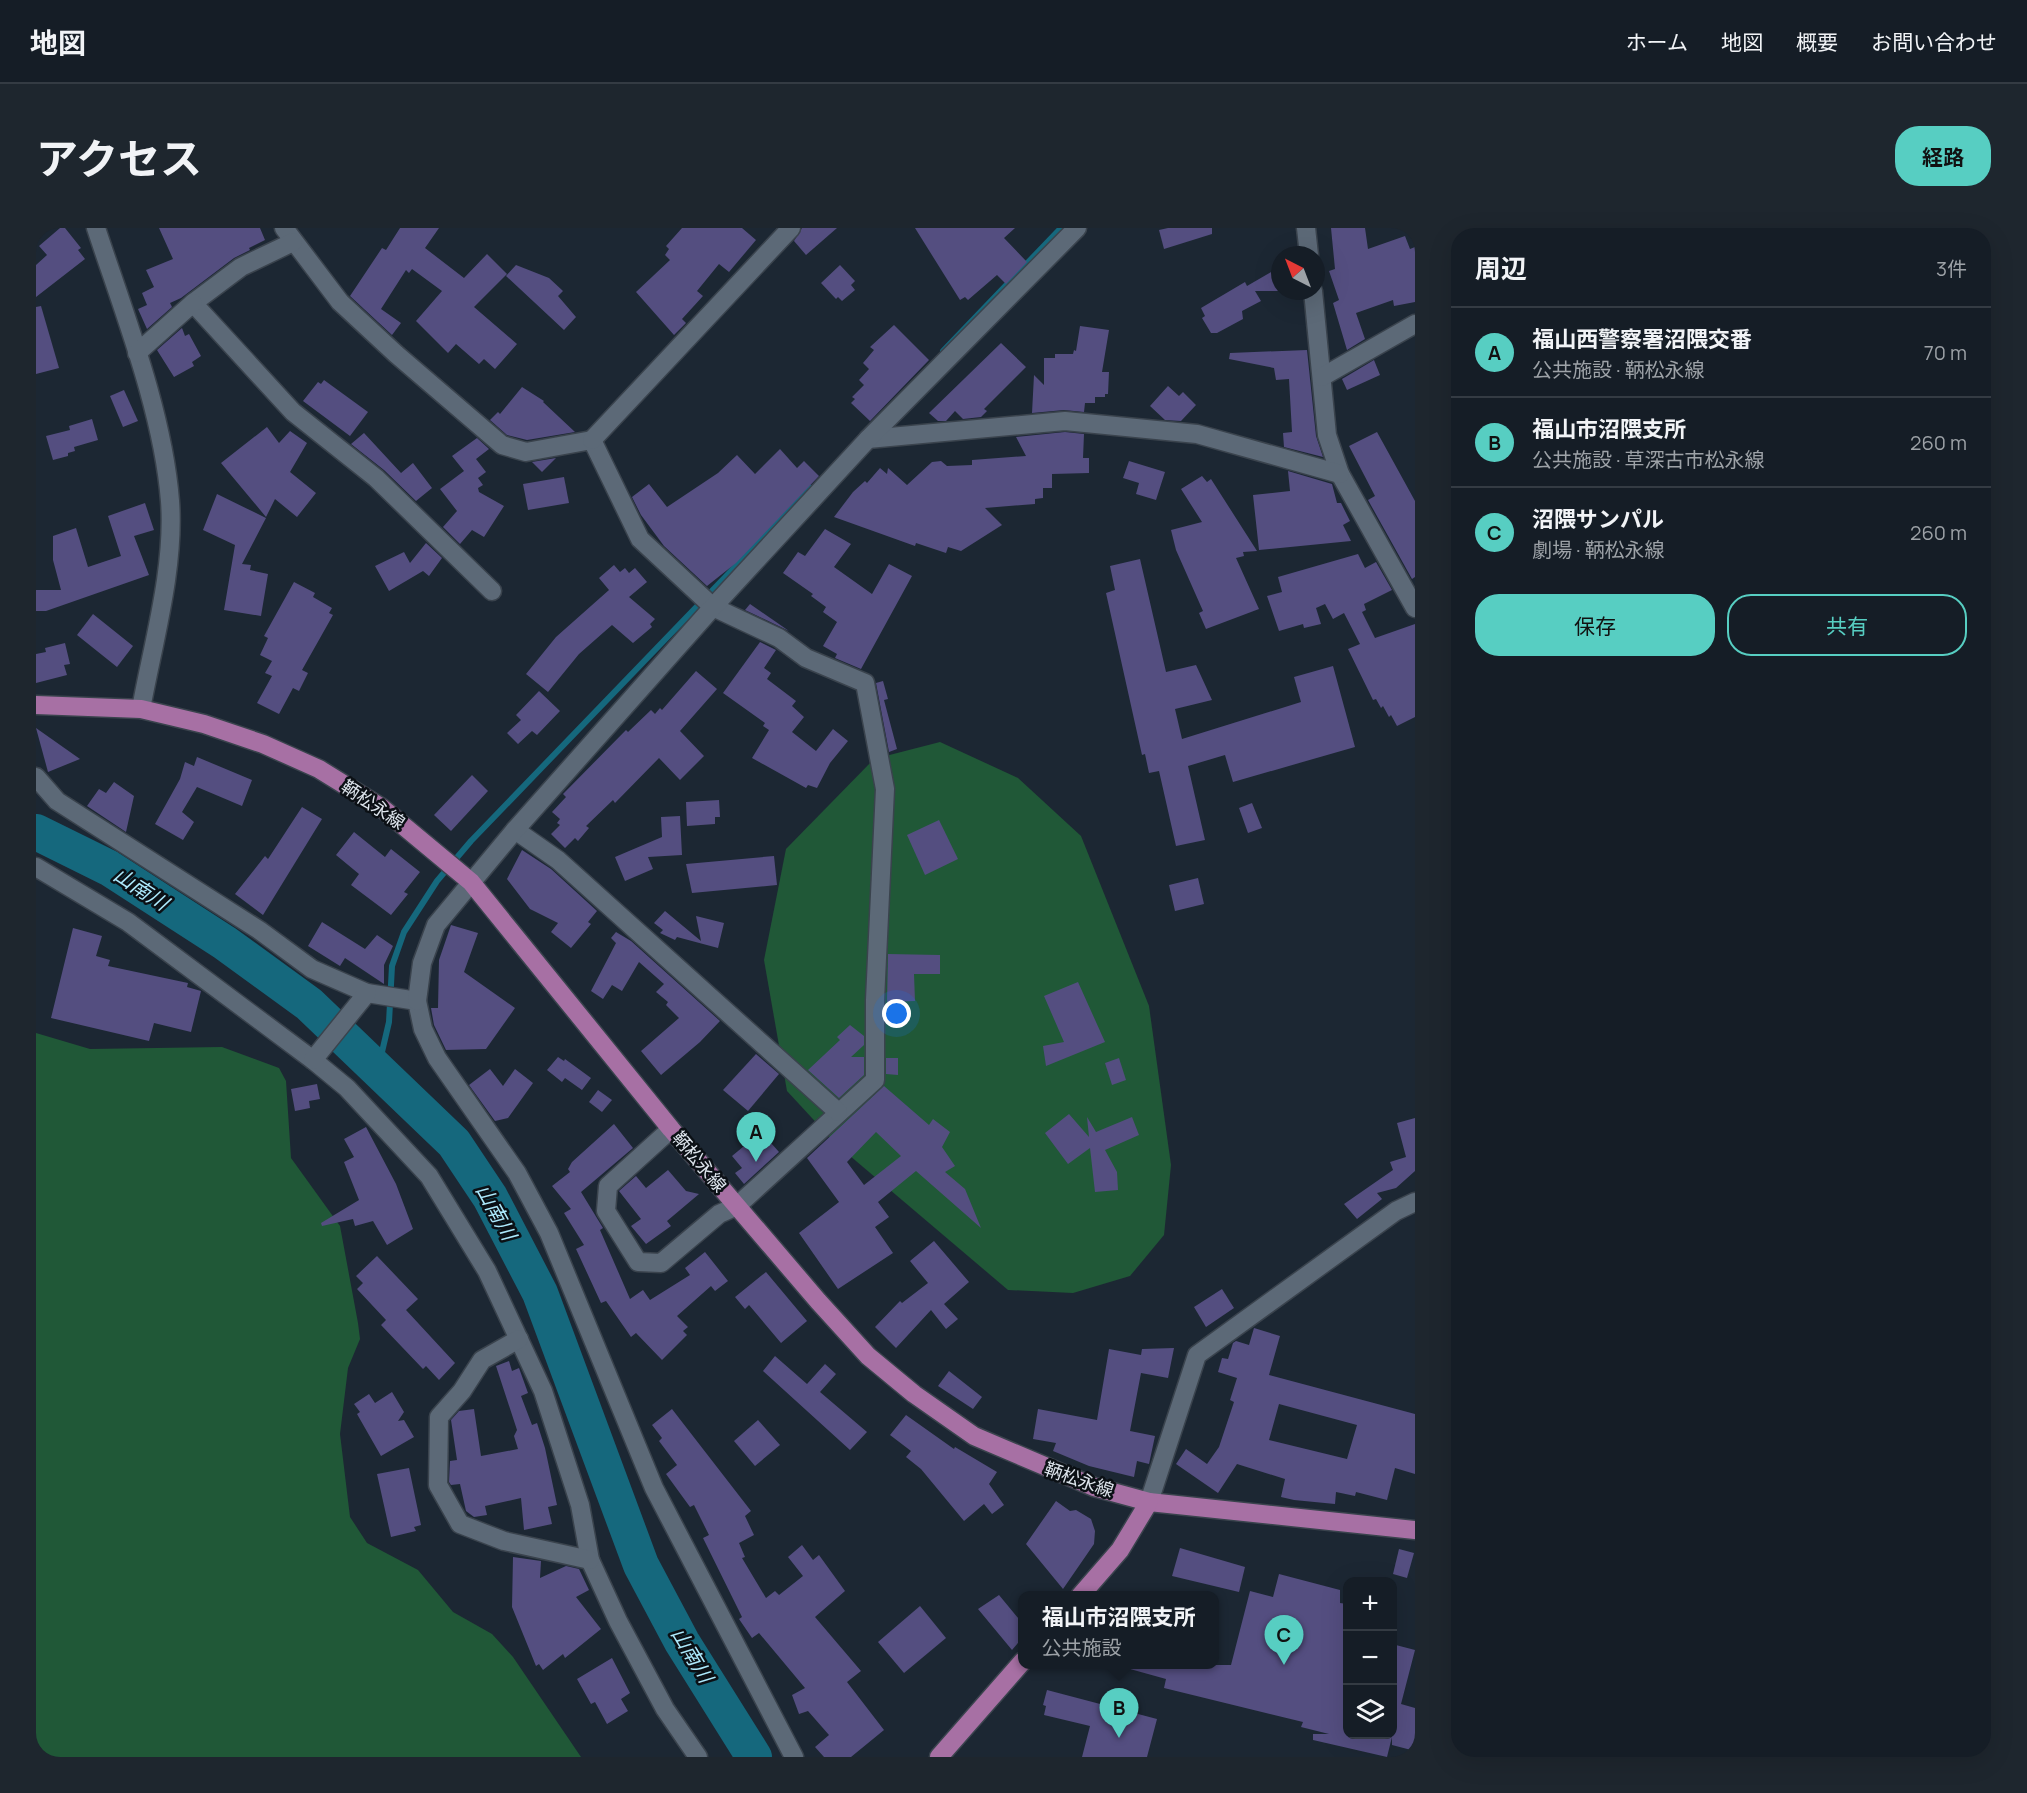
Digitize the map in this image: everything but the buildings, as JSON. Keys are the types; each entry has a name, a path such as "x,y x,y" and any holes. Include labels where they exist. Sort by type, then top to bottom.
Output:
{"main road":[{"name":"鞆松永線","path":"36,705 141,709 204,724 264,744 319,769 382,808 467,878 671,1129 868,1356 914,1394 974,1436 1094,1487 1149,1502 1415,1530"},
{"path":"1084,1591 1120,1550 1149,1502"},
{"path":"939,1757 1018,1667"}],"street":[{"path":"96,228 137,353 163,450 170,502 169,554 141,709"},
{"path":"137,353 193,303 289,235 340,302 396,354 502,444 526,452 592,440 791,228"},
{"path":"794,1757 654,1488 549,1233 518,1173 437,1058 409,1000 436,925 467,878 515,830 707,602 1077,228"},
{"path":"1306,228 1308,246"},
{"path":"1314,300 1327,435 1340,474 1415,608"},
{"path":"193,303 293,412 375,478 492,591"},
{"path":"1322,377 1415,324"},
{"path":"868,439 1065,421 1197,434 1340,474"},
{"path":"592,440 640,539 707,602 779,638 806,658 865,683 885,789 875,1000 875,1080 737,1206 719,1214 661,1263 638,1262 606,1211 608,1186 671,1129"},
{"path":"36,777 57,801 259,930 312,969 368,998 409,1000"},
{"path":"515,830 558,860 838,1112"},
{"path":"36,867 128,922 317,1055 429,1176 487,1271 543,1391 576,1495 590,1560 618,1621 665,1709 698,1757"},
{"path":"317,1055 368,998"},
{"path":"1149,1502 1197,1355 1396,1211 1415,1202"},
{"path":"519,1339 482,1360 462,1391 439,1417 438,1485 460,1524 504,1541 590,1560"}],"green space":[{"path":"940,742 1018,778 1081,836 1149,1006 1171,1165 1164,1235 1130,1276 1073,1293 1008,1290 836,1144 787,1091 764,960 786,849 874,759"},
{"path":"36,1033 90,1049 222,1047 279,1068 286,1081 291,1158 340,1226 358,1323 360,1339 348,1368 340,1434 350,1517 367,1543 418,1570 453,1612 492,1634 513,1657 581,1757 36,1757"}],"waterway":[{"path":"943,351 1061,228"},
{"path":"378,1069 389,1022 392,966 404,932 437,881 471,841 811,488"},
{"name":"山南川","path":"36,832 109,868 225,943 309,1004 454,1143 490,1197 540,1293 641,1565 682,1642 754,1757"}],"place":[{"name":"福山西警察署沼隈交番","path":"756,1162"},
{"name":"沼隈サンパル","path":"1284,1665"},
{"name":"福山市沼隈支所","path":"1119,1738"}]}
